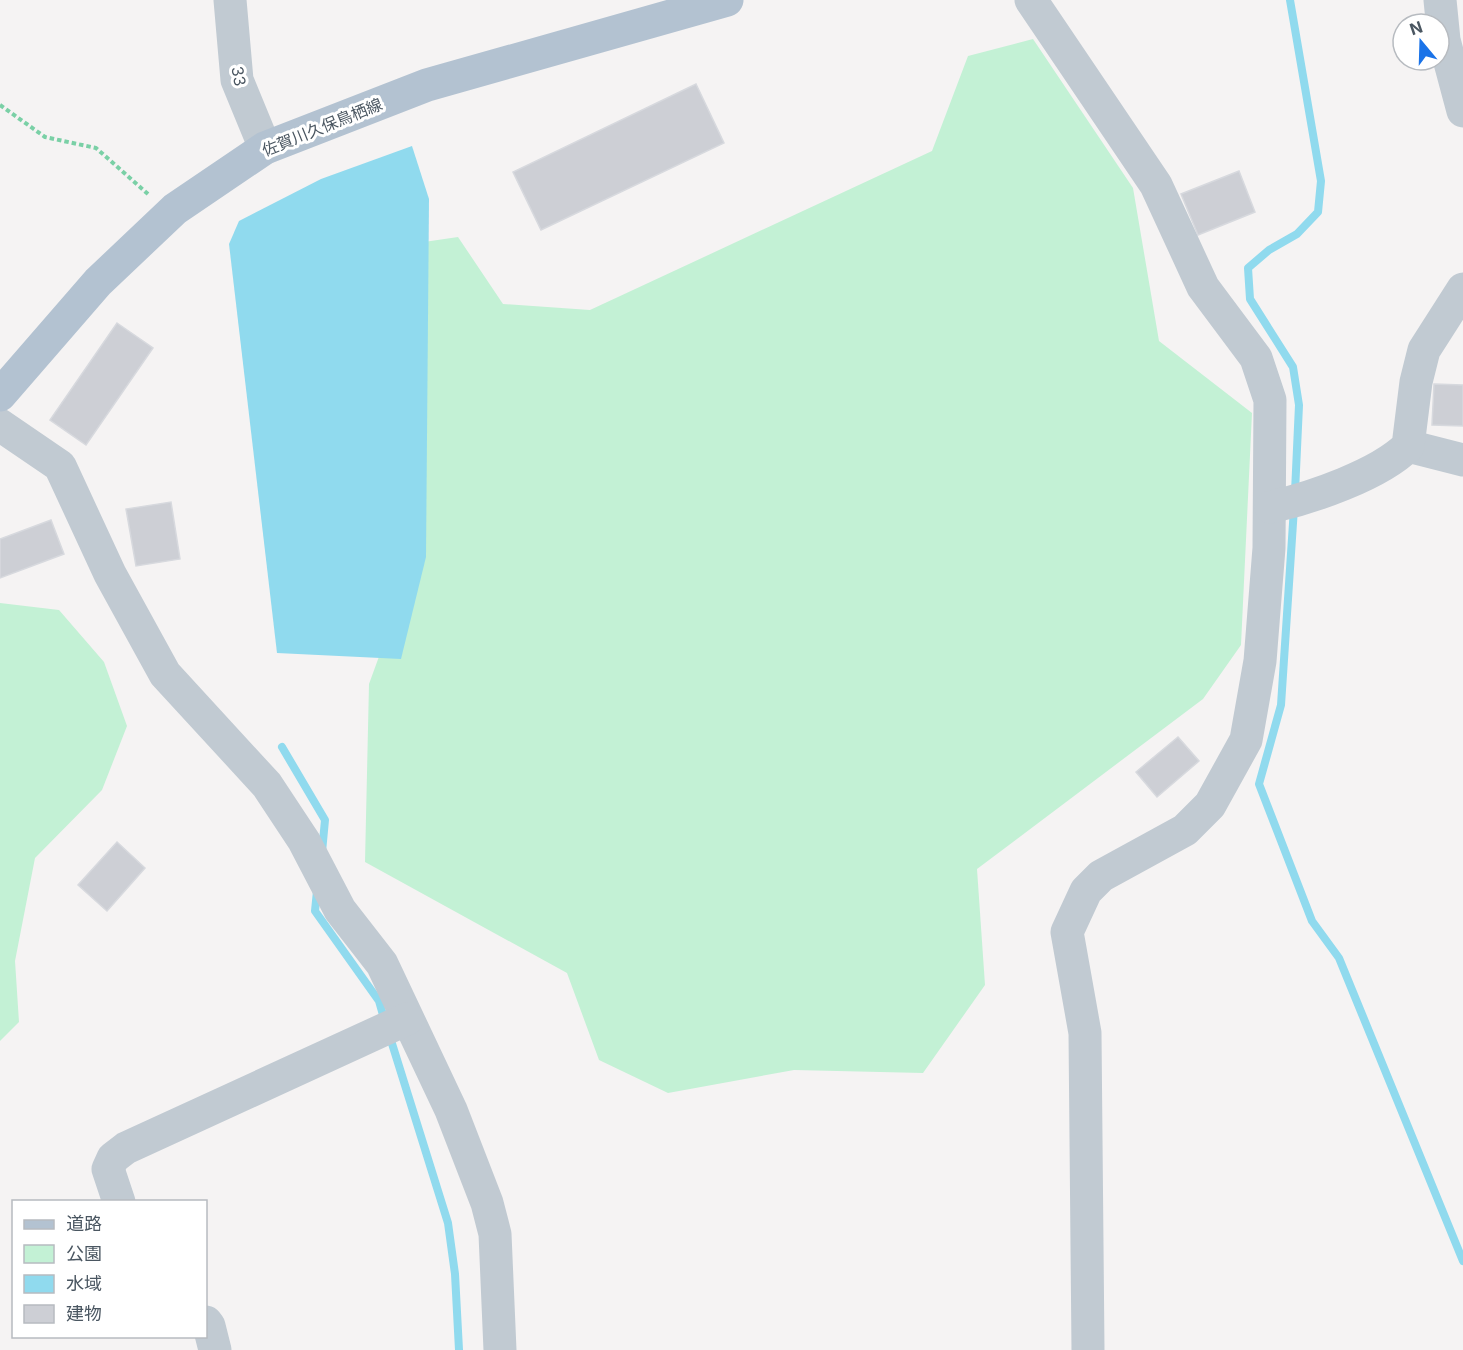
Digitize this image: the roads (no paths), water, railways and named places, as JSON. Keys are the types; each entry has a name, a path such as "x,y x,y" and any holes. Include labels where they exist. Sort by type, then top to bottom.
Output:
{"main road":[{"name":"佐賀川久保鳥栖線","path":"0,395 98,282 175,209 265,147 427,85 727,0"}],"street":[{"name":"33","path":"230,0 237,80 265,147"},
{"path":"1031,0 1156,185 1203,287 1256,358 1270,400 1271,507 1260,661 1246,740 1210,806 1185,830 1101,876 1086,891 1067,932 1085,1033 1088,1350"},
{"path":"1440,0 1444,40 1463,111"},
{"path":"1271,507 1307,499 1383,465 1408,446 1416,382 1424,350 1463,289"},
{"path":"0,425 60,466 110,574 165,674 267,785 304,841 340,910 382,964 451,1110 487,1203 495,1234 500,1350"},
{"path":"1408,446 1463,460"},
{"path":"118,1200 108,1170 113,1158 126,1148 375,1036 407,1019"},
{"path":"207,1323 215,1350"}],"water":[{"path":"412,146 429,199 426,557 401,659 277,653 229,244 239,221 321,179"}],"waterway":[{"path":"1290,0 1321,181 1318,212 1297,234 1269,250 1248,268 1250,299 1293,367 1299,405 1295,492"},
{"path":"1294,508 1281,705 1259,784 1312,921 1339,958 1463,1261"},
{"path":"282,747 325,820 322,852"},
{"path":"317,891 315,911 379,1001 385,1022"},
{"path":"389,1034 448,1223 455,1274 459,1350"}]}
